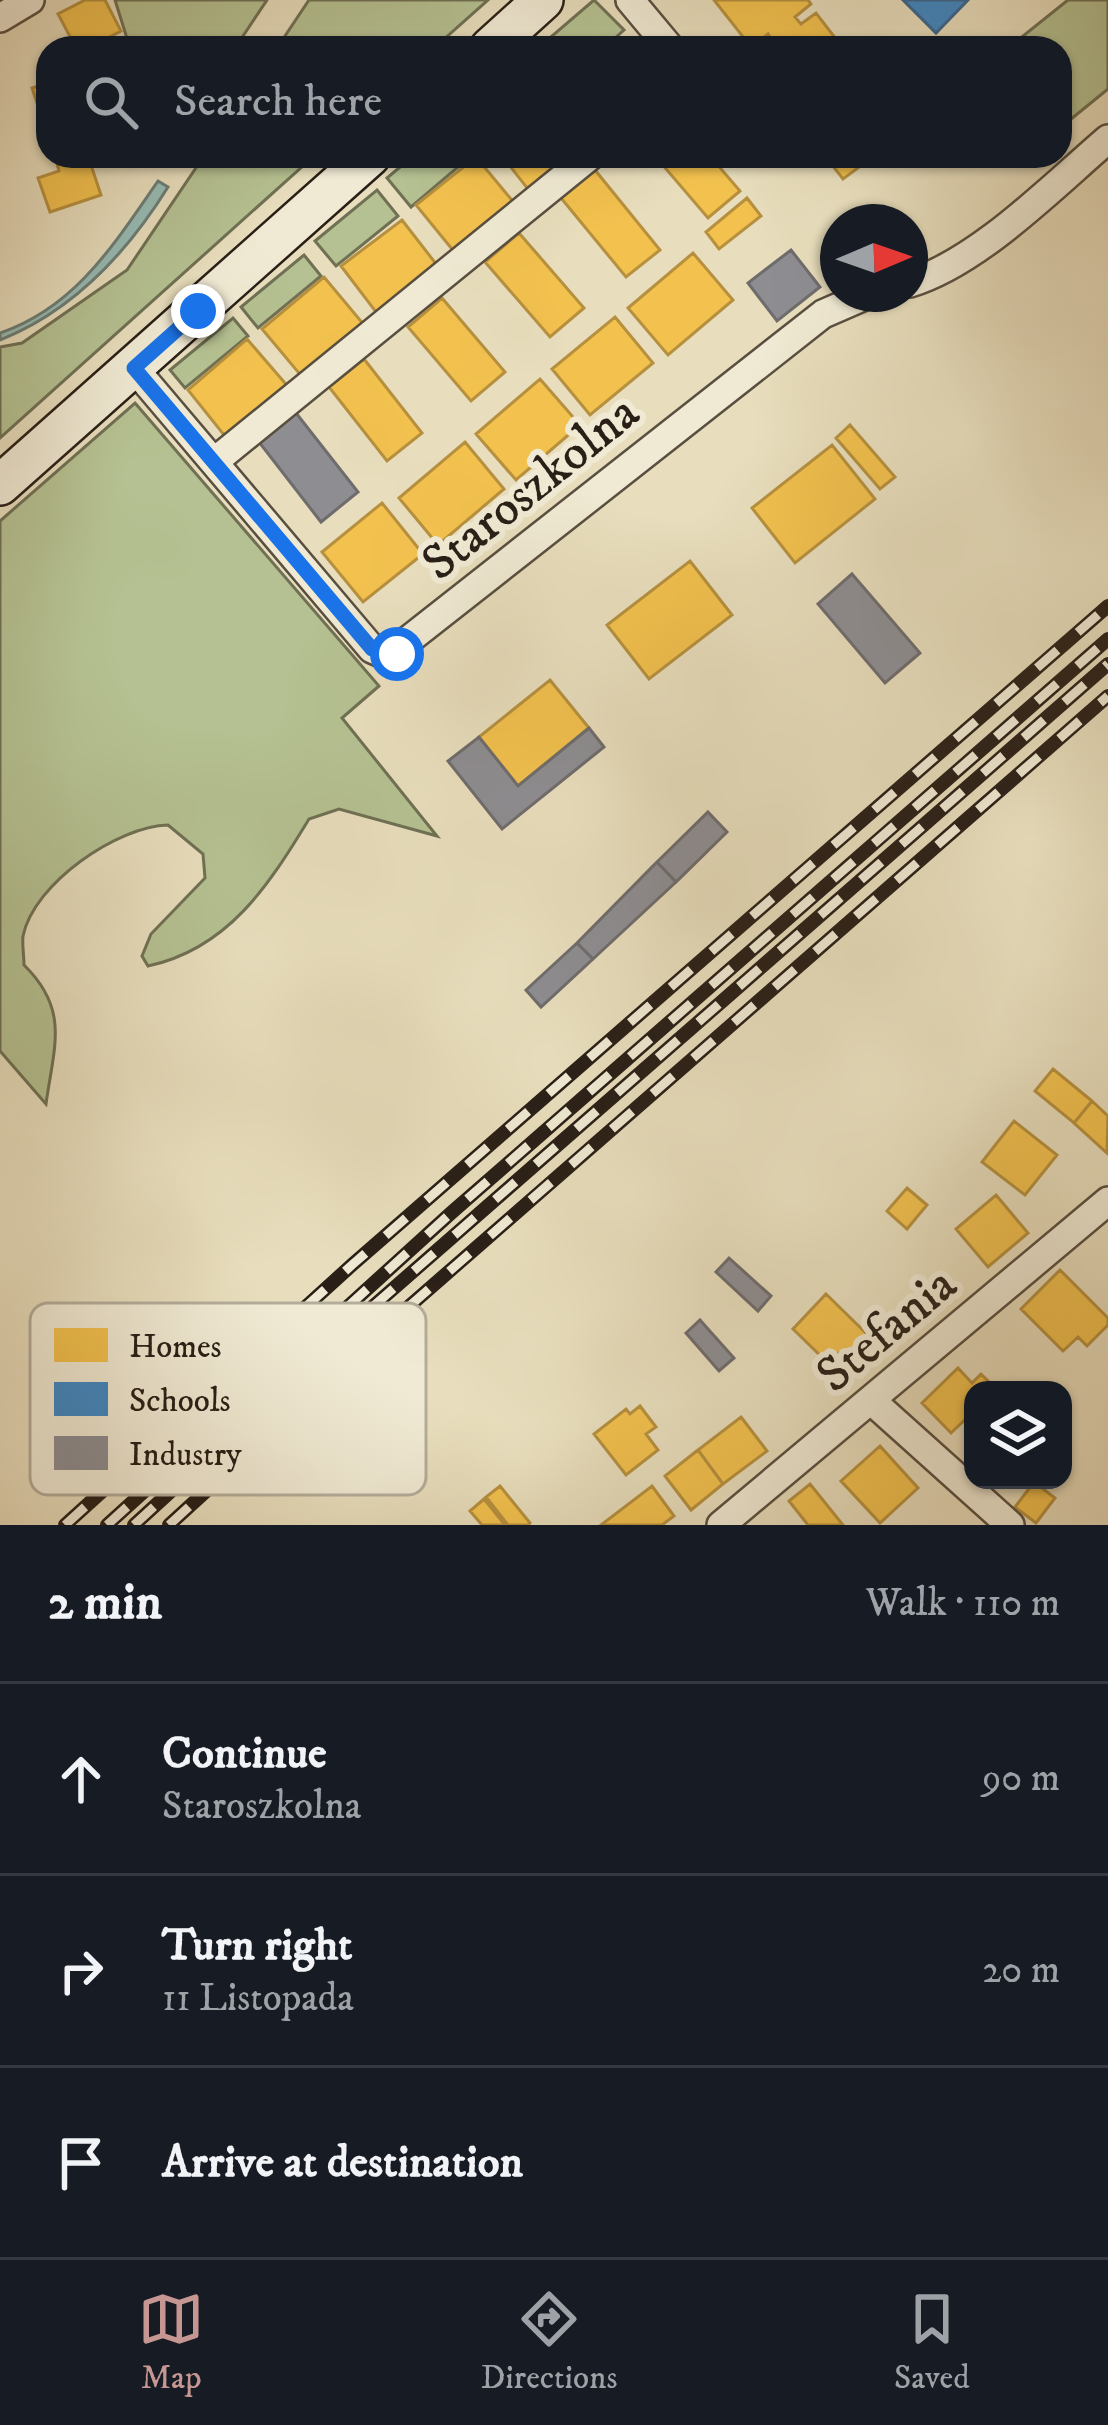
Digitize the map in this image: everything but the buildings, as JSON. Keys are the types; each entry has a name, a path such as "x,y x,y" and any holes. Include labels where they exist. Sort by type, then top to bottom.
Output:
{"street":[{"path":"0,18 30,0"},
{"path":"503,36 543,0"},
{"path":"630,0 660,36"},
{"path":"928,274 959,259 1108,139"},
{"path":"0,485 357,168"},
{"path":"215,461 575,168"},
{"name":"Staroszkolna","path":"134,368 372,649 388,656 827,312"},
{"name":"Stefania","path":"721,1525 1108,1201"},
{"path":"873,1402 1010,1525"}],"green space":[{"path":"115,0 267,0 243,36 126,36"},
{"path":"309,0 488,0 448,36 285,36"},
{"path":"594,0 624,30 617,36 552,36"},
{"path":"1068,0 1108,0 1108,89 1072,118 1072,36 1023,36"},
{"path":"196,168 301,168 0,438 0,347 22,343 127,270"},
{"path":"399,168 457,168 411,207 387,178"},
{"path":"377,190 398,216 336,266 315,241"},
{"path":"304,255 321,276 258,328 241,307"},
{"path":"233,318 248,336 185,388 170,370"},
{"path":"135,403 379,686 342,718 437,836 339,809 309,819 244,911 201,945 148,966 142,956 151,934 205,878 203,854 168,825 126,835 81,861 43,896 23,936 24,965 53,1013 55,1046 46,1104 0,1051 0,521"}],"water":[{"path":"158,181 168,187 116,257 51,313 0,340 0,333 51,307 91,271"}],"railway":[{"path":"310,1303 1108,606"},
{"path":"352,1303 1108,639"},
{"path":"377,1303 1108,664"},
{"path":"413,1303 1108,696"},
{"path":"65,1525 98,1495"},
{"path":"107,1525 140,1495"},
{"path":"134,1525 167,1495"},
{"path":"169,1525 202,1495"}],"route":[{"path":"198,311 134,368 372,649 388,656 397,654"}]}
